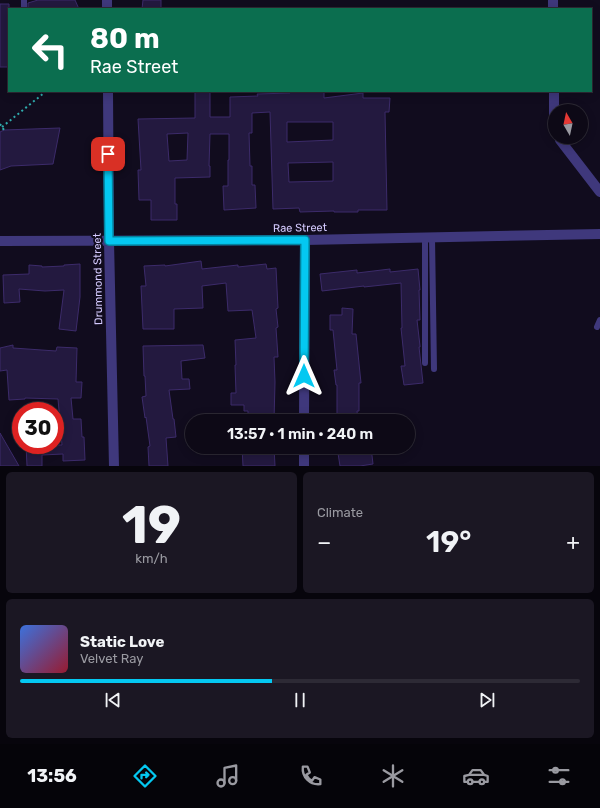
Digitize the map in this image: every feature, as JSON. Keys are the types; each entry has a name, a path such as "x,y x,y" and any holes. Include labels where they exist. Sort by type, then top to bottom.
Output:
{"street":[{"name":"Drummond Street","path":"108,92 109,241 114,466"},
{"path":"554,92 554,104"},
{"path":"563,144 600,192"},
{"name":"Rae Street","path":"0,241 305,240 600,234"},
{"path":"304,414 305,240"},
{"path":"304,454 304,466"}],"lane":[{"path":"425,363 428,237"},
{"path":"428,237 434,369"},
{"path":"597,327 600,320"}],"path":[{"path":"4,130 1,126 44,92"}],"building":[{"path":"38,0 75,0 79,8 28,8 28,3"},
{"path":"143,0 161,0 161,8 142,8"},
{"path":"0,4 9,4 8,67 0,67"},
{"path":"195,92 210,92 210,117 230,117 230,97 258,96 257,94 324,92 324,98 363,93 363,98 390,98 389,112 385,112 387,210 358,210 358,212 300,212 299,208 273,209 270,112 252,113 252,133 249,133 250,166 252,166 252,185 255,185 256,208 224,210 223,186 228,186 229,134 210,134 210,177 175,178 175,204 177,204 177,220 151,220 151,200 139,200 138,170 141,170 138,119 195,118","holes":["287,122 333,122 333,140 287,142","188,133 187,160 169,161 167,134","333,162 333,181 289,182 288,163"]},
{"path":"60,128 53,164 11,166 0,170 0,132 4,130"},
{"path":"201,261 202,269 266,264 267,269 276,268 278,308 276,309 278,327 276,328 278,357 274,357 274,414 248,414 248,411 244,411 244,405 231,405 231,393 236,393 235,340 256,338 252,310 228,311 226,283 202,286 203,308 174,309 174,329 143,329 141,286 146,286 144,266 165,266"},
{"path":"80,264 80,297 76,331 59,329 64,290 45,291 19,289 20,302 4,303 3,275 29,274 29,265 42,267"},
{"path":"390,269 390,272 418,269 420,320 417,320 423,383 404,385 401,366 405,366 401,328 401,283 322,291 320,274 357,270 357,273"},
{"path":"342,308 353,309 352,334 356,334 361,383 359,383 359,411 357,411 357,414 337,414 337,385 334,370 337,370 333,330 330,330 330,315 342,315"},
{"path":"13,345 13,348 56,351 57,347 77,348 76,382 82,382 81,398 71,398 73,419 81,419 82,437 84,437 85,460 63,461 64,402 58,402 58,399 25,398 9,400 7,370 0,371 0,348"},
{"path":"203,345 205,358 181,361 182,379 189,379 190,389 169,390 176,437 166,438 168,466 149,466 148,447 150,446 142,397 146,396 143,346"},
{"path":"0,433 19,466 0,466"},
{"path":"26,454 63,454 42,455 42,466 27,466"},
{"path":"242,454 274,454 275,466 243,466"},
{"path":"338,454 372,454 373,464 360,466 340,466"}],"route":[{"path":"108,154 109,241 305,240 304,376"}]}
